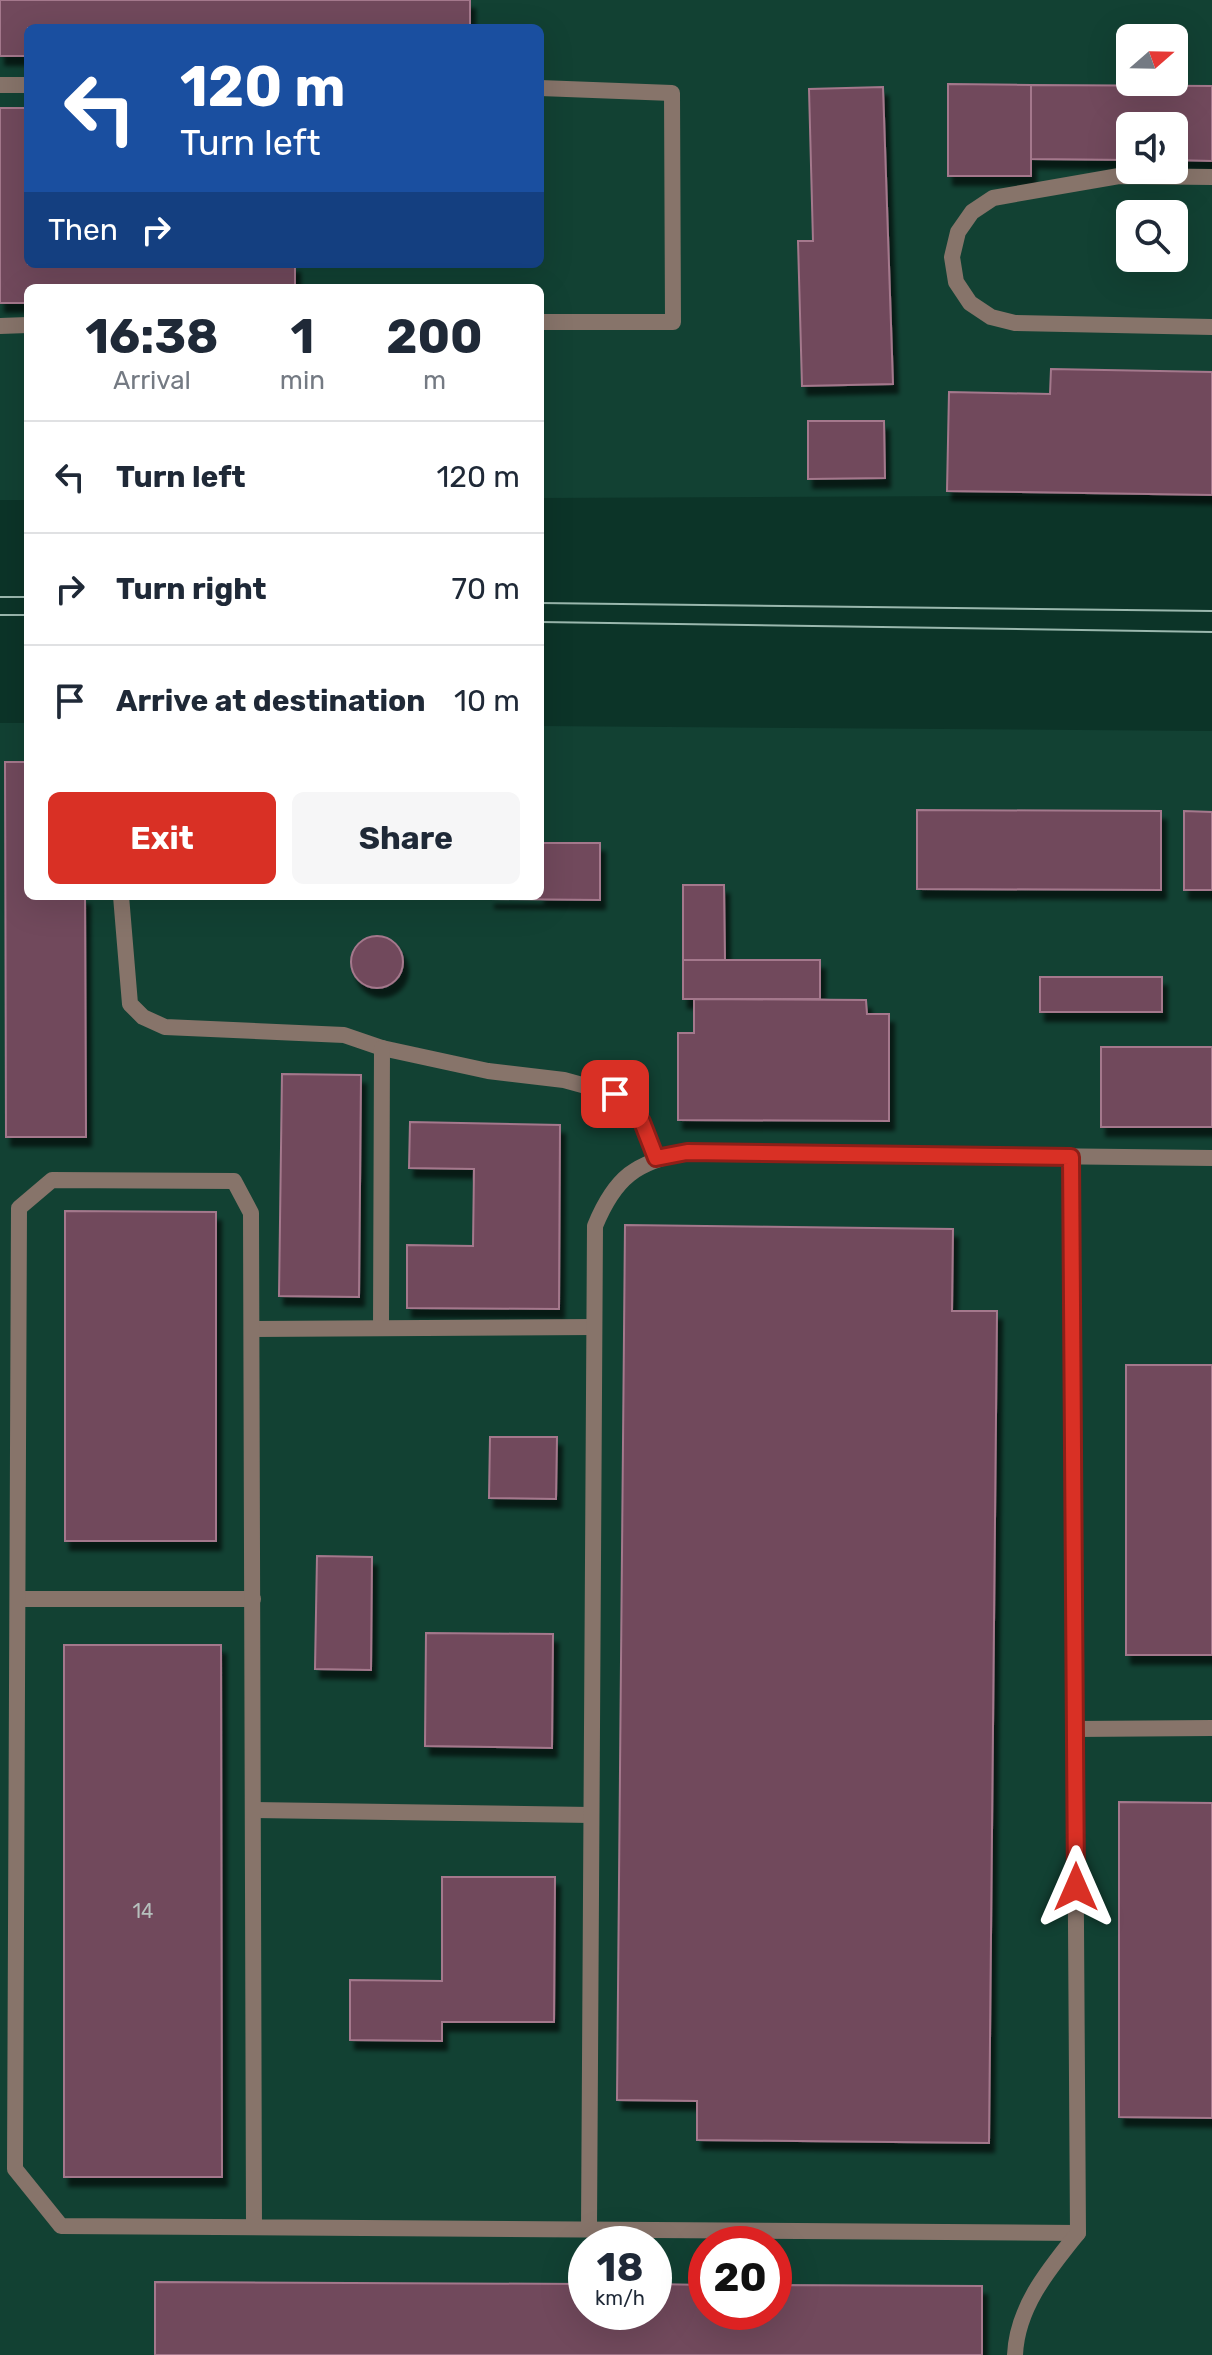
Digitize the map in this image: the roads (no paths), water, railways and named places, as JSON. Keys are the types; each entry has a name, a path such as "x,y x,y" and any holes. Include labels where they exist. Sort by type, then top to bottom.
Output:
{"lane":[{"path":"0,85 24,85"},
{"path":"544,88 672,93 673,322 544,322"},
{"path":"1212,177 1119,176 993,198 972,212 958,232 952,257 956,282 970,303 991,317 1015,323 1212,327"},
{"path":"0,326 24,325"},
{"path":"121,900 130,1004 143,1017 165,1027 344,1035 382,1048 488,1071 564,1080 615,1094 642,1122 656,1158"},
{"path":"381,1328 382,1048"},
{"path":"589,2226 595,1226 607,1197 628,1173 656,1158 687,1152 1212,1158"},
{"path":"1015,2355 1016,2335 1041,2279 1078,2233 1071,1157"},
{"path":"254,2227 251,1213 234,1181 52,1180 19,1208 15,2169 61,2226 568,2229"},
{"path":"252,1329 594,1327"},
{"path":"18,1599 253,1599"},
{"path":"1075,1729 1212,1728"},
{"path":"253,1810 591,1815"},
{"path":"672,2230 1078,2233"}],"tram line":[{"path":"0,597 24,597"},
{"path":"544,603 1212,611"},
{"path":"0,615 24,615"},
{"path":"544,622 1212,632"}]}
